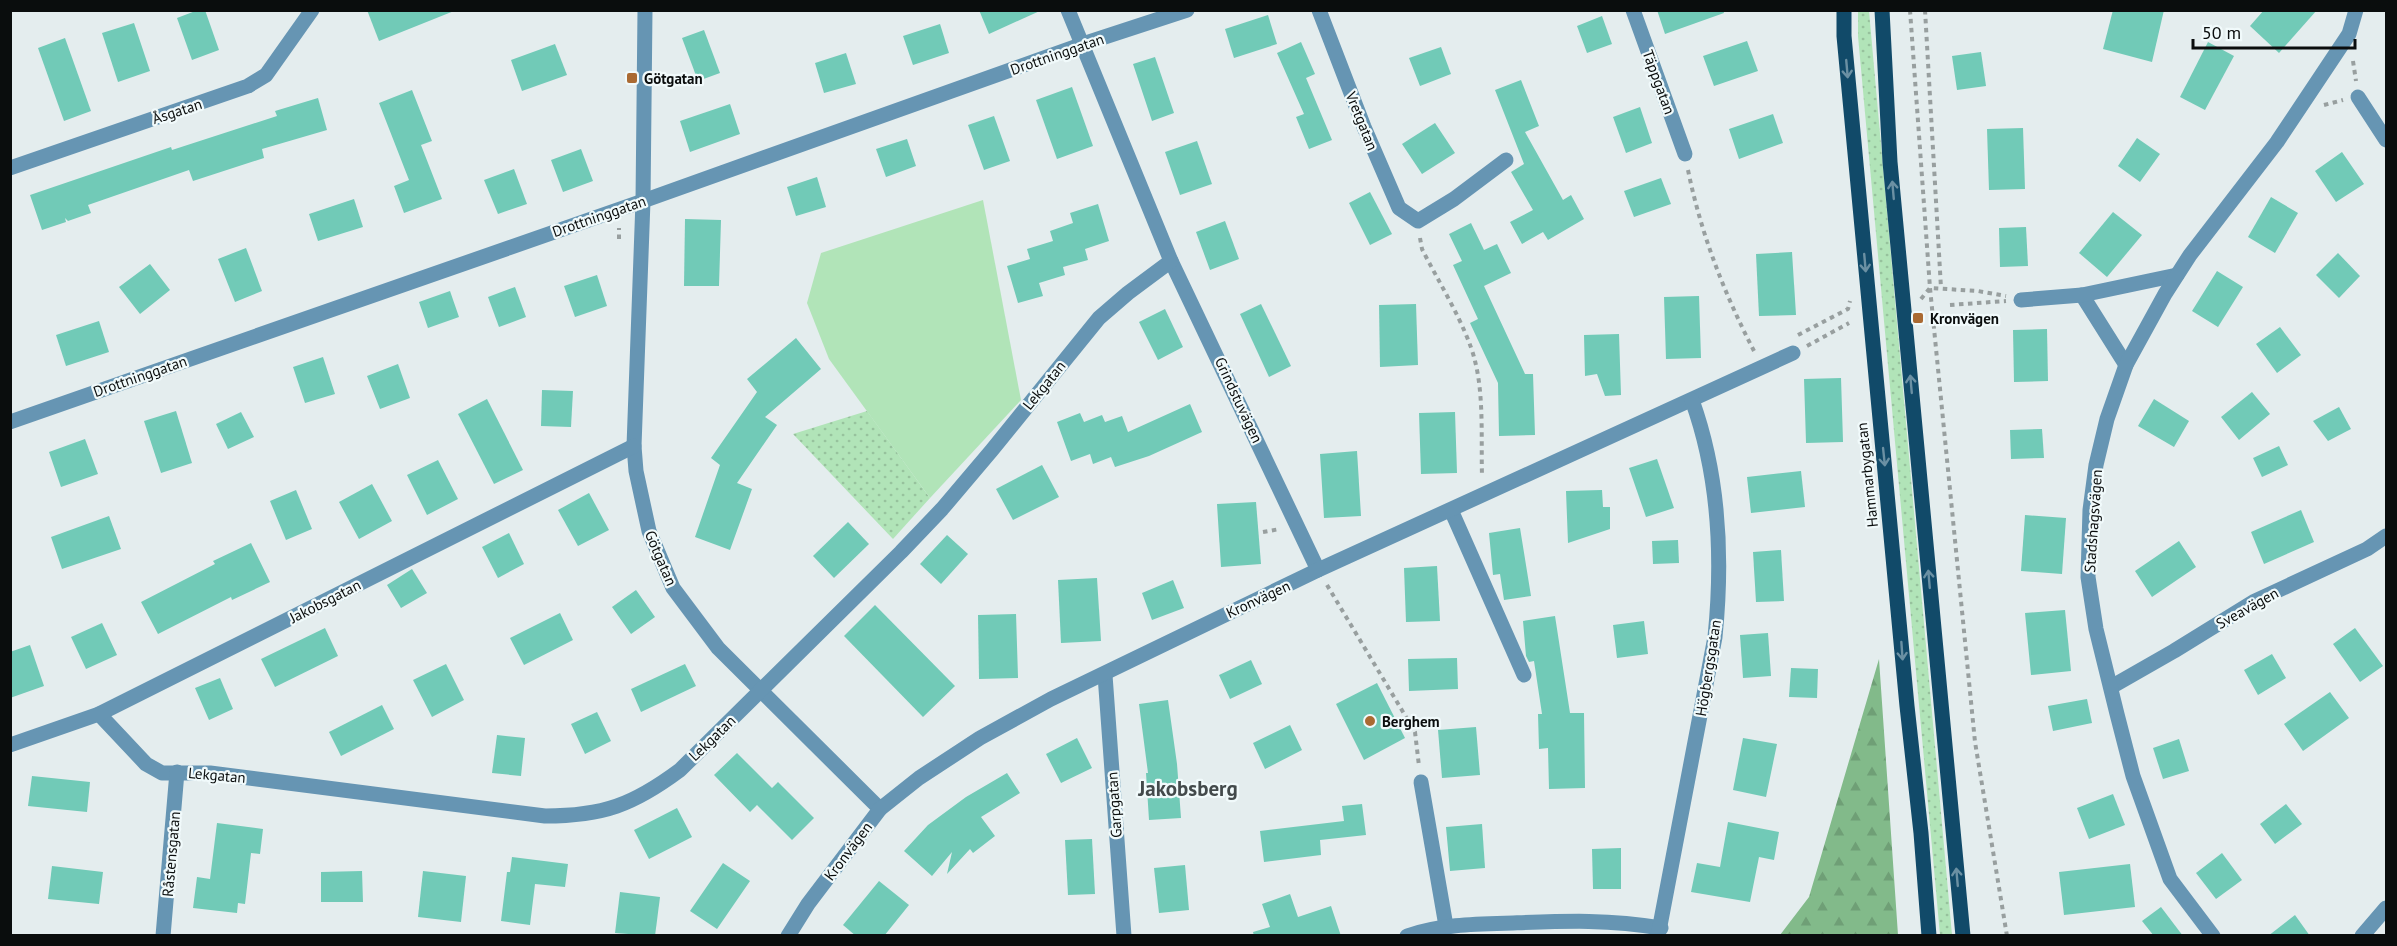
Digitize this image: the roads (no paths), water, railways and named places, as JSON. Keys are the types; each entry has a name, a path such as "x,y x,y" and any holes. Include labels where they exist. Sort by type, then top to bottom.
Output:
{"main road":[{"name":"Hammarbygatan","path":"1844,10 1844,36 1867,288 1906,705 1921,833 1929,936"},
{"path":"1882,10 1890,162 1963,936"}],"street":[{"name":"Åsgatan","path":"10,168 248,86 266,75 312,10"},
{"name":"Götgatan","path":"645,10 643,201 634,446 637,480 649,531 673,588 718,648 880,810"},
{"name":"Grindstuvägen","path":"1068,10 1171,261 1318,570"},
{"name":"Drottninggatan","path":"10,422 643,201 1083,44 1187,10"},
{"name":"Vretgatan","path":"1319,10 1364,128 1399,208 1418,221 1454,200 1506,160"},
{"name":"Täppgatan","path":"1633,10 1685,154"},
{"name":"Stadshagsvägen","path":"2213,936 2170,879 2133,776 2096,629 2088,577 2090,510 2096,465 2107,419 2126,365 2177,275 2277,142 2349,34 2356,10"},
{"path":"2358,97 2386,140"},
{"name":"Lekgatan","path":"99,714 146,764 162,773 210,773 545,816 580,816 624,804 657,787 680,770 901,552 942,509 992,450 1099,318 1128,292 1171,261"},
{"path":"2021,300 2082,295 2177,275"},
{"path":"2082,295 2126,365"},
{"name":"Kronvägen","path":"788,936 808,904 880,810 919,778 980,738 1051,699 1105,675 1318,570 1793,353"},
{"name":"Högbergsgatan","path":"1660,932 1715,638 1720,590 1719,548 1713,492 1702,428 1692,400"},
{"name":"Jakobsgatan","path":"10,745 99,714 634,446"},
{"path":"1451,510 1524,675"},
{"name":"Sveavägen","path":"2111,687 2255,601 2367,549 2386,536"},
{"name":"Garpgatan","path":"1105,675 1124,936"},
{"name":"Råstensgatan","path":"163,936 177,772"},
{"path":"1421,782 1446,926"},
{"path":"2362,936 2386,908"},
{"path":"1407,936 1446,926 1592,920 1623,921 1660,932"}],"place":[{"name":"Götgatan","path":"632,78"},
{"name":"Kronvägen","path":"1918,318"},
{"name":"Berghem","path":"1370,721"}],"district":[{"name":"Jakobsberg","path":"1188,788"}]}
